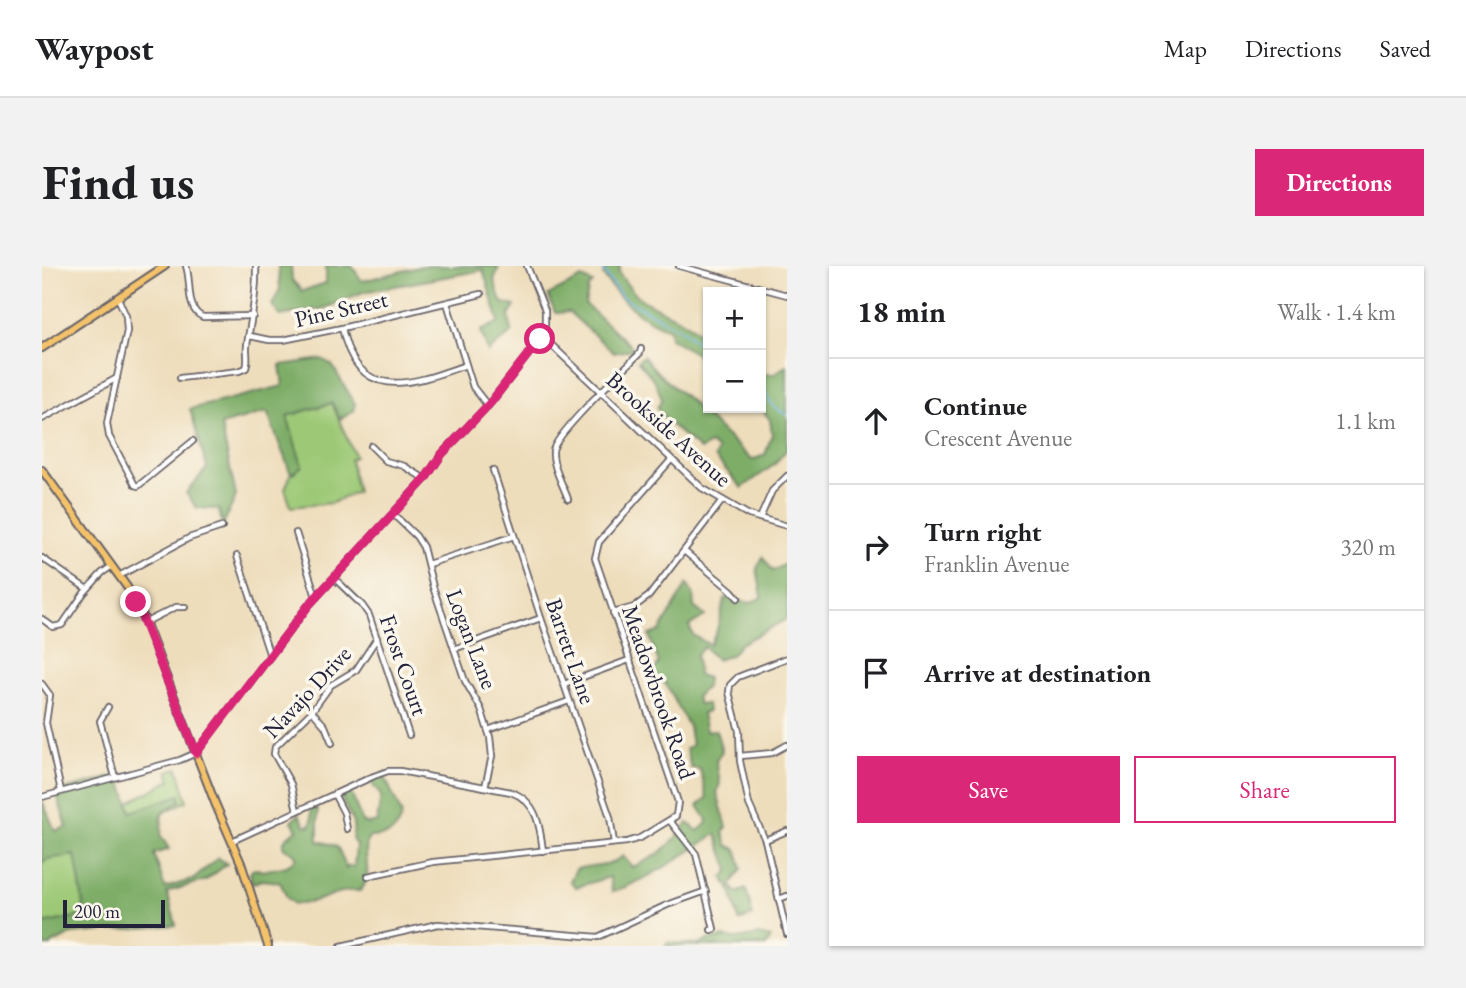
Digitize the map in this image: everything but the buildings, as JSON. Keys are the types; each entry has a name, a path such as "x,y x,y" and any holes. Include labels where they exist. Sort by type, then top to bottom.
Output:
{"main road":[{"path":"42,348 162,267"},
{"path":"42,470 119,576 146,622 245,873 268,946"}],"street":[{"path":"186,266 193,309 197,314 203,317 253,316"},
{"path":"180,377 244,370 248,364 247,351 256,295 256,266"},
{"path":"42,797 196,753 316,597 425,479 442,454 488,406 542,337 546,321 545,310 527,266"},
{"path":"679,266 787,295"},
{"name":"Pine Street","path":"250,335 276,341 481,294"},
{"path":"118,298 128,326 107,432 136,486 140,486 193,441"},
{"path":"447,303 477,394 488,406"},
{"path":"342,328 347,348 354,361 369,375 381,381 410,383 466,365"},
{"name":"Brookside Avenue","path":"542,337 702,488 722,501 760,518 787,526"},
{"path":"568,499 553,458 554,446 558,438 642,349"},
{"path":"42,419 117,378"},
{"path":"371,446 386,461 404,466 425,479"},
{"name":"Meadowbrook Road","path":"670,821 678,813 678,802 595,563 597,544 671,460"},
{"name":"Barrett Lane","path":"492,470 610,817 614,843"},
{"path":"760,518 772,491 787,476"},
{"path":"613,614 645,600 722,501"},
{"name":"Logan Lane","path":"393,514 416,536 423,547 433,587 464,681 481,709 492,749 485,787"},
{"path":"119,576 189,538 222,527"},
{"path":"296,533 316,597"},
{"path":"428,564 514,536"},
{"path":"684,551 738,598"},
{"path":"237,556 270,656"},
{"path":"42,558 87,589"},
{"path":"42,619 53,627 62,625 87,589 112,566"},
{"name":"Frost Court","path":"334,578 366,609 409,735"},
{"path":"146,622 176,607 186,607"},
{"path":"454,649 541,618"},
{"name":"Navajo Drive","path":"297,811 290,784 274,750 312,711 331,685 355,670 377,638"},
{"path":"787,658 738,677 730,685 729,692 739,731 740,756 749,804 765,840 787,934"},
{"path":"564,684 629,660"},
{"path":"42,684 50,695 46,723 61,792"},
{"path":"488,730 570,701"},
{"path":"108,707 100,721 115,777"},
{"path":"312,711 325,726 332,743"},
{"path":"740,756 772,753 787,746"},
{"path":"232,841 382,773 393,771 516,793 530,804 538,822 543,851"},
{"path":"334,794 344,813 347,829"},
{"path":"368,876 433,862 614,843 640,838 670,821 696,854 714,929 711,930"},
{"path":"765,840 787,831"},
{"path":"341,946 438,925 598,937 667,905 706,891"},
{"path":"779,899 787,896"}],"green space":[{"path":"278,266 291,266 292,280 302,291 326,283 326,266 352,266 362,281 422,266 499,266 494,280 501,302 515,306 509,316 512,332 488,352 481,331 499,322 483,270 363,292 325,308 280,316 272,305 280,289"},
{"path":"607,266 620,266 619,273 637,295 692,327 703,340 703,360 670,338 669,329 640,314 616,292 603,275"},
{"path":"582,278 593,283 589,287 585,304 634,349 614,353 569,312 555,313 548,295"},
{"path":"643,356 752,460 765,455 772,434 770,420 765,413 766,374 774,374 787,365 787,449 775,464 742,488 715,457 718,450 710,444 700,450 661,414 657,408 662,399 655,381 638,361"},
{"path":"322,359 332,365 355,404 354,411 340,419 332,403 287,416 302,466 291,474 267,412 221,425 236,496 223,525 218,509 197,508 186,493 207,468 190,409 283,386 280,365"},
{"path":"332,403 355,457 350,459 357,492 332,503 291,507 285,489 291,474 302,466 286,416"},
{"path":"763,557 773,571 787,563 787,619 740,644 731,655 717,660 704,647 696,655 698,675 707,678 706,687 696,697 699,704 707,704 708,711 702,714 706,731 716,730 722,751 716,761 720,783 717,793 727,827 723,832 727,845 737,850 742,869 731,885 737,893 746,889 753,916 739,921 731,891 723,878 729,870 716,834 653,874 626,887 612,892 610,877 576,887 570,881 576,869 607,864 623,856 632,867 664,850 688,823 698,831 707,823 698,806 707,798 700,769 691,768 686,749 692,745 689,727 667,686 653,672 659,663 649,635 660,631 687,584 693,594 694,607 705,616 689,626 693,635 710,645 717,630 725,598 750,603 762,597 757,568"},
{"path":"178,768 187,801 155,817 161,844 75,926 42,946 42,805 55,831 67,827 58,798 124,805 171,780 168,771"},
{"path":"120,775 131,812 180,795 180,801 162,813 161,836 169,849 154,854 165,888 194,879 218,858 227,864 206,880 167,892 176,925 71,934 51,946 42,946 42,924 85,915 75,855 47,859 42,864 42,800 55,831 67,827 56,792"},
{"path":"384,775 402,815 391,833 370,837 367,841 367,874 360,891 343,892 303,904 294,904 287,898 280,882 261,880 252,884 252,870 262,871 287,866 296,859 295,854 283,847 283,844 297,830 292,821 299,814 305,825 310,826 311,808 318,810 318,841 338,848 346,869 348,866 354,867 356,845 352,839 353,826 340,795 347,791 352,795 362,822 377,822 381,796 370,781"},
{"path":"758,935 771,938 766,946 665,946 668,942 699,945 723,937 737,939"}],"waterway":[{"path":"600,266 622,297 683,331 707,350"},
{"path":"766,395 773,406 787,415"}],"route":[{"path":"136,602 196,753 308,606 425,479 442,454 491,402 540,339"}]}
